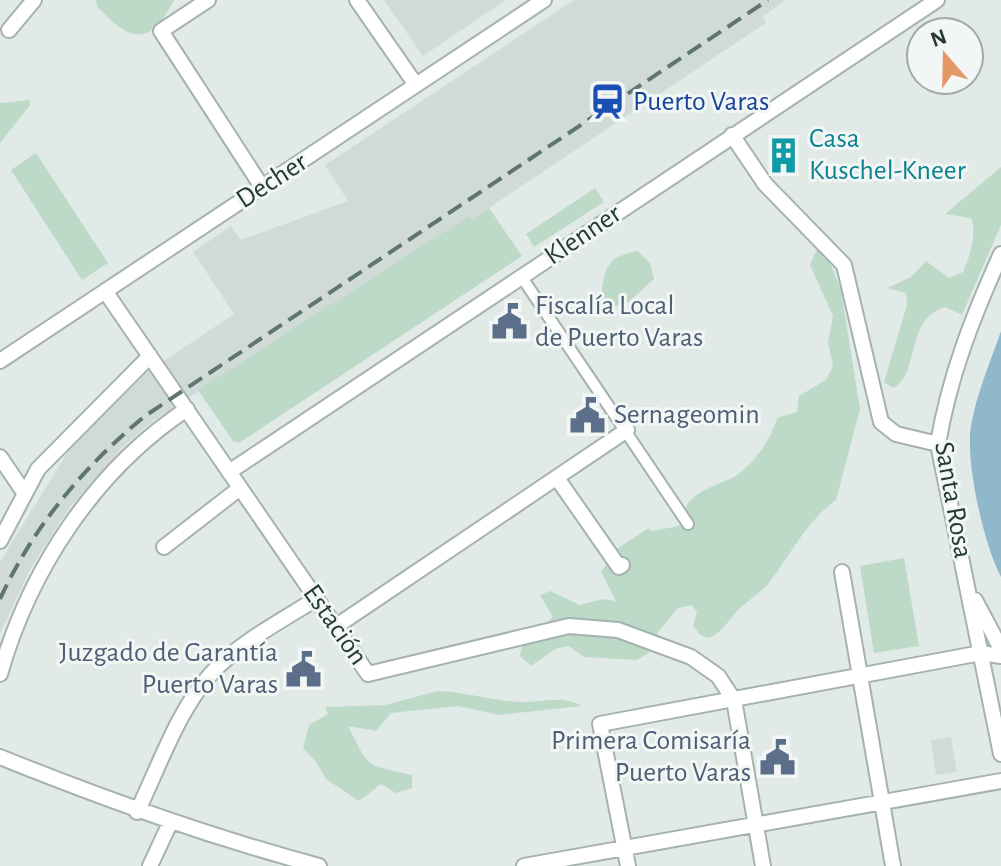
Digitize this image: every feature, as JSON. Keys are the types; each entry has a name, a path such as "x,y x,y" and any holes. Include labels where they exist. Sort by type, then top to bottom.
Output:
{"street":[{"path":"9,30 34,0"},
{"path":"208,0 161,31 262,187"},
{"path":"357,0 416,85"},
{"name":"Decher","path":"0,361 544,0"},
{"name":"Klenner","path":"229,472 937,0"},
{"path":"732,135 765,184 844,265 850,281 875,410 881,422 896,434 938,444"},
{"name":"Santa Rosa","path":"1001,254 977,307 946,395 938,444 1001,754"},
{"path":"521,276 688,524"},
{"name":"Estación","path":"105,291 368,674 552,628 602,627 633,634 701,662 718,676 734,700"},
{"path":"0,541 23,491 47,459 150,356"},
{"path":"0,674 35,587 70,525 127,455 187,409"},
{"path":"335,627 627,430"},
{"path":"0,457 23,491"},
{"path":"557,478 619,567 622,565"},
{"path":"164,547 240,488"},
{"path":"842,572 893,866"},
{"path":"966,577 1001,649"},
{"path":"137,812 191,701 210,675 229,657 316,599"},
{"path":"628,866 600,724 981,653 1001,656"},
{"path":"734,700 763,866"},
{"path":"0,757 137,812 319,866"},
{"path":"524,866 1001,781"},
{"path":"150,866 170,823"}],"shaded area":[{"path":"384,0 506,0 423,56"},
{"path":"574,0 786,0 763,16 766,23 489,208 471,219 468,217 154,420 124,446 69,508 32,566 0,633 0,562 69,450 146,373 234,314 193,252 231,226 241,240 348,201 325,165"},
{"path":"951,737 957,772 936,775 931,740"}],"green space":[{"path":"96,0 174,0 156,27 138,34 128,32 108,18 97,6"},
{"path":"29,100 30,105 0,143 0,103"},
{"path":"36,153 108,263 82,280 11,170"},
{"path":"1001,167 1001,225 962,315 945,307 923,323 907,372 893,388 884,382 907,305 906,293 887,288 911,277 926,261 949,278 963,272 973,238 973,224 971,218 945,214"},
{"path":"595,188 604,202 534,247 526,234"},
{"path":"489,208 522,256 239,443 233,441 198,390 469,216 472,219"},
{"path":"817,249 830,263 841,290 860,409 836,500 809,527 768,584 713,636 700,635 693,625 697,612 692,605 678,608 658,632 650,652 637,660 584,657 569,646 555,649 531,666 520,656 522,646 553,617 540,595 550,591 580,605 603,599 616,601 601,571 614,555 612,552 649,528 652,531 679,526 686,506 693,498 747,467 766,443 777,418 797,412 799,396 826,380 833,366 828,342 833,316 810,265"},
{"path":"638,251 650,263 654,279 624,306 607,306 601,299 609,266 619,257"},
{"path":"904,558 919,646 874,653 860,566"},
{"path":"438,691 515,702 561,700 581,706 499,715 458,706 391,713 376,731 348,726 370,762 384,769 412,775 412,788 396,793 381,784 359,801 326,779 303,748 309,725 328,714 325,707 385,705"}],"water":[{"path":"1001,331 1001,577 988,545 977,503 970,442 977,401"}],"railway":[{"path":"0,599 28,547 62,499 101,456 145,416 768,0"}],"place":[{"name":"Puerto Varas","path":"607,102"},
{"name":"Casa Kuschel-Kneer","path":"783,155"},
{"name":"Fiscalía Local de Puerto Varas","path":"509,322"},
{"name":"Sernageomin","path":"588,415"},
{"name":"Juzgado de Garantía Puerto Varas","path":"304,669"},
{"name":"Primera Comisaría Puerto Varas","path":"777,757"}]}
